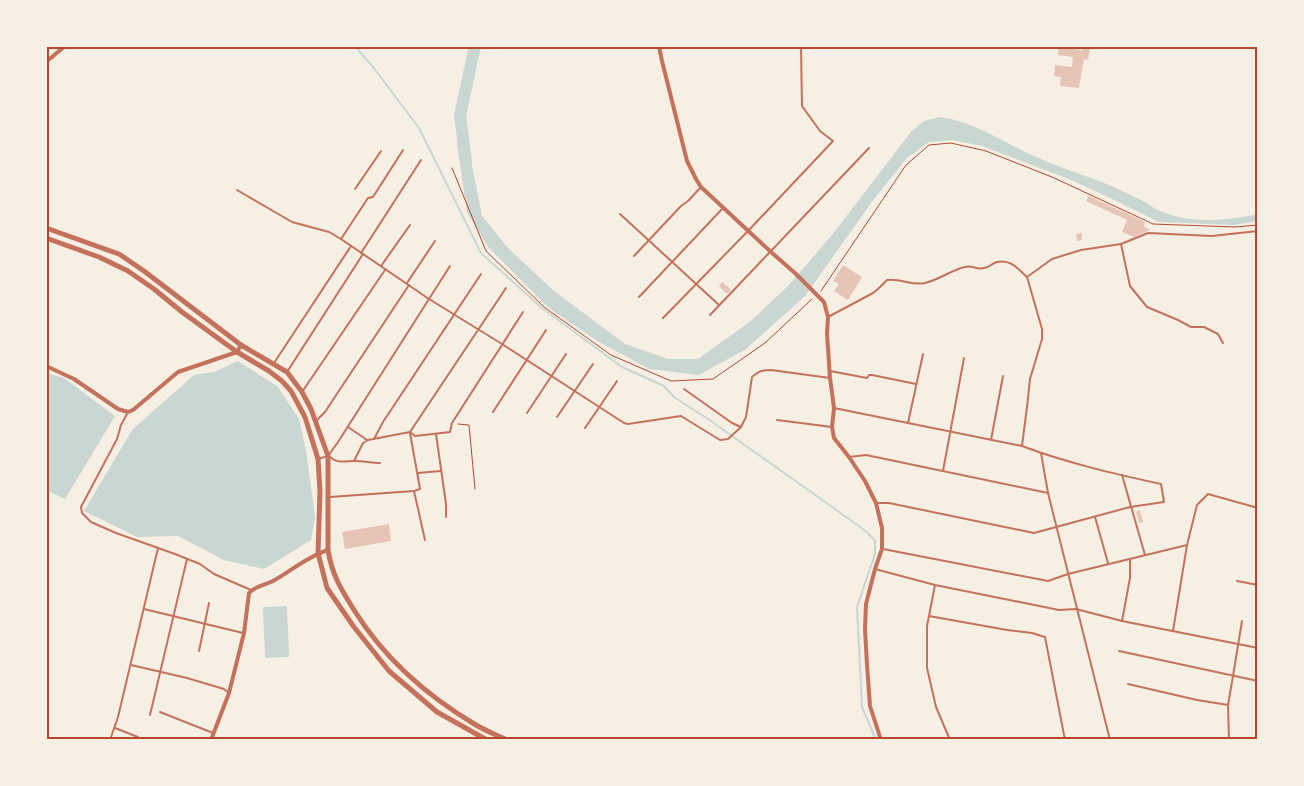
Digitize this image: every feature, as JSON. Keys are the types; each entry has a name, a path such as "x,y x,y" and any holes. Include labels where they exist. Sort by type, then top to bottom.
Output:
{"street":[{"path":"46,62 65,46"},
{"path":"660,46 687,161 696,179 702,187 824,302 828,317 827,334 834,408 832,427 834,438 865,481 876,503 882,528 882,549 866,604 865,628 870,706 881,740"},
{"path":"46,228 119,254 241,344 287,372 302,392 316,421 328,456 328,550 330,564 337,584 361,622 388,655 412,680 446,706 478,726 507,740"},
{"path":"46,238 99,258 128,272 154,289 237,352 269,371 291,391 305,417 318,459 320,491 318,553 327,588 354,627 389,671 437,712 478,738 487,740"},
{"path":"46,366 74,379 118,409 128,412 133,410 178,372 237,352 241,344"},
{"path":"210,740 229,693 244,633 249,593 251,590 272,582 318,553 328,550"},
{"path":"354,627 361,622"}],"lane":[{"path":"663,318 833,141 820,131 802,106 801,46"},
{"path":"710,316 869,148"},
{"path":"341,239 368,198 373,197 404,150"},
{"path":"355,189 381,151"},
{"path":"287,372 421,160"},
{"path":"634,256 681,206 702,187"},
{"path":"237,190 292,222 329,232 341,239 429,299 624,423 681,416 720,440 728,439 741,427 746,417 752,377 757,372 771,370 830,378"},
{"path":"639,297 724,207"},
{"path":"620,214 719,306"},
{"path":"382,266 410,225"},
{"path":"1027,276 1052,259 1083,250 1121,244 1148,233 1212,236 1258,232"},
{"path":"316,421 325,412 435,241"},
{"path":"1121,244 1130,286 1147,307 1191,327 1204,327 1218,334 1224,343"},
{"path":"273,364 350,246"},
{"path":"828,317 872,294 887,280 892,279 916,285 926,283 963,267 971,266 978,269 985,268 996,262 1012,263 1027,276 1042,329 1042,340 1030,379 1022,446"},
{"path":"318,459 328,456 348,427 450,266"},
{"path":"302,392 385,270"},
{"path":"374,439 383,422 480,274"},
{"path":"328,497 420,489 410,432 506,288"},
{"path":"354,461 363,443 368,440 410,432 415,436 450,432 452,423 523,312"},
{"path":"493,412 546,330"},
{"path":"526,412 566,354"},
{"path":"908,423 923,354"},
{"path":"942,472 964,358"},
{"path":"557,418 593,364"},
{"path":"830,371 867,378 868,375 872,375 916,384"},
{"path":"991,440 1002,376"},
{"path":"585,428 617,382"},
{"path":"684,389 741,427"},
{"path":"834,408 1022,446 1040,453 1161,484 1164,502 1130,507 1034,533 889,503 876,503"},
{"path":"128,412 117,440 81,507 82,513 91,522 200,564 214,574 251,590"},
{"path":"777,420 832,427"},
{"path":"348,427 368,440"},
{"path":"436,434 446,504 446,517"},
{"path":"1040,453 1056,528 1110,740"},
{"path":"849,457 866,455 1048,493"},
{"path":"328,456 334,461 380,463"},
{"path":"418,473 442,471"},
{"path":"1122,475 1145,555"},
{"path":"414,491 425,540"},
{"path":"1173,631 1187,545 1198,505 1208,494 1258,508"},
{"path":"1095,517 1109,564"},
{"path":"882,549 1048,581 1068,574 1187,545"},
{"path":"110,740 131,666 158,548"},
{"path":"150,715 187,559"},
{"path":"1122,620 1130,578 1130,559"},
{"path":"875,569 935,585 1059,610 1076,609 1258,648"},
{"path":"1237,581 1258,585"},
{"path":"935,585 927,626 927,668 936,707 950,740"},
{"path":"199,651 209,603"},
{"path":"144,609 244,633"},
{"path":"929,616 1032,633 1045,637 1065,740"},
{"path":"1229,740 1228,704 1242,621"},
{"path":"1119,651 1258,681"},
{"path":"131,666 188,678 224,689 229,693"},
{"path":"1128,684 1197,700 1228,704"},
{"path":"160,712 213,734"},
{"path":"478,726 478,738"},
{"path":"114,728 138,737 137,740"}],"path":[{"path":"821,291 906,165 929,145 951,143 986,151 1061,181 1153,224 1235,227 1258,225"},
{"path":"452,168 486,251 544,307 611,355 671,381 713,380 765,343 813,298"},
{"path":"452,423 469,425 474,489"}],"shaded area":[{"path":"940,117 956,120 978,128 1034,156 1109,185 1158,210 1172,215 1196,220 1221,220 1258,214 1258,221 1234,225 1159,222 1071,180 982,146 952,140 929,142 907,158 874,199 805,296 746,349 699,375 649,369 599,342 549,308 489,248 467,213 457,143 468,145 482,216 508,248 554,291 625,344 668,359 698,359 751,321 788,286 832,235 911,132 924,121"},
{"path":"238,361 278,387 299,419 306,450 315,517 311,540 264,569 224,560 178,536 137,537 84,511 132,430 194,375 214,372"},
{"path":"46,373 64,378 115,416 65,499 46,490"},
{"path":"287,606 289,657 265,658 263,607"}],"building":[{"path":"1059,46 1072,46 1071,48 1082,51 1082,46 1090,47 1088,60 1084,59 1079,88 1060,86 1061,77 1054,76 1055,65 1072,67 1073,57 1058,55"},
{"path":"1089,196 1145,222 1144,226 1150,230 1134,237 1122,232 1127,220 1086,201"},
{"path":"1082,233 1082,240 1077,241 1076,234"},
{"path":"843,265 862,277 848,300 834,291 839,284 833,281"},
{"path":"722,282 731,290 727,294 719,286"},
{"path":"1140,510 1143,522 1139,523 1136,512"},
{"path":"389,524 391,541 345,549 342,532"}],"waterway":[{"path":"355,46 419,128 481,253 542,308 622,367 664,386 674,397 835,509 867,532 875,541 875,554 857,607 862,707 876,740"},
{"path":"466,162 460,115 475,46"}]}
